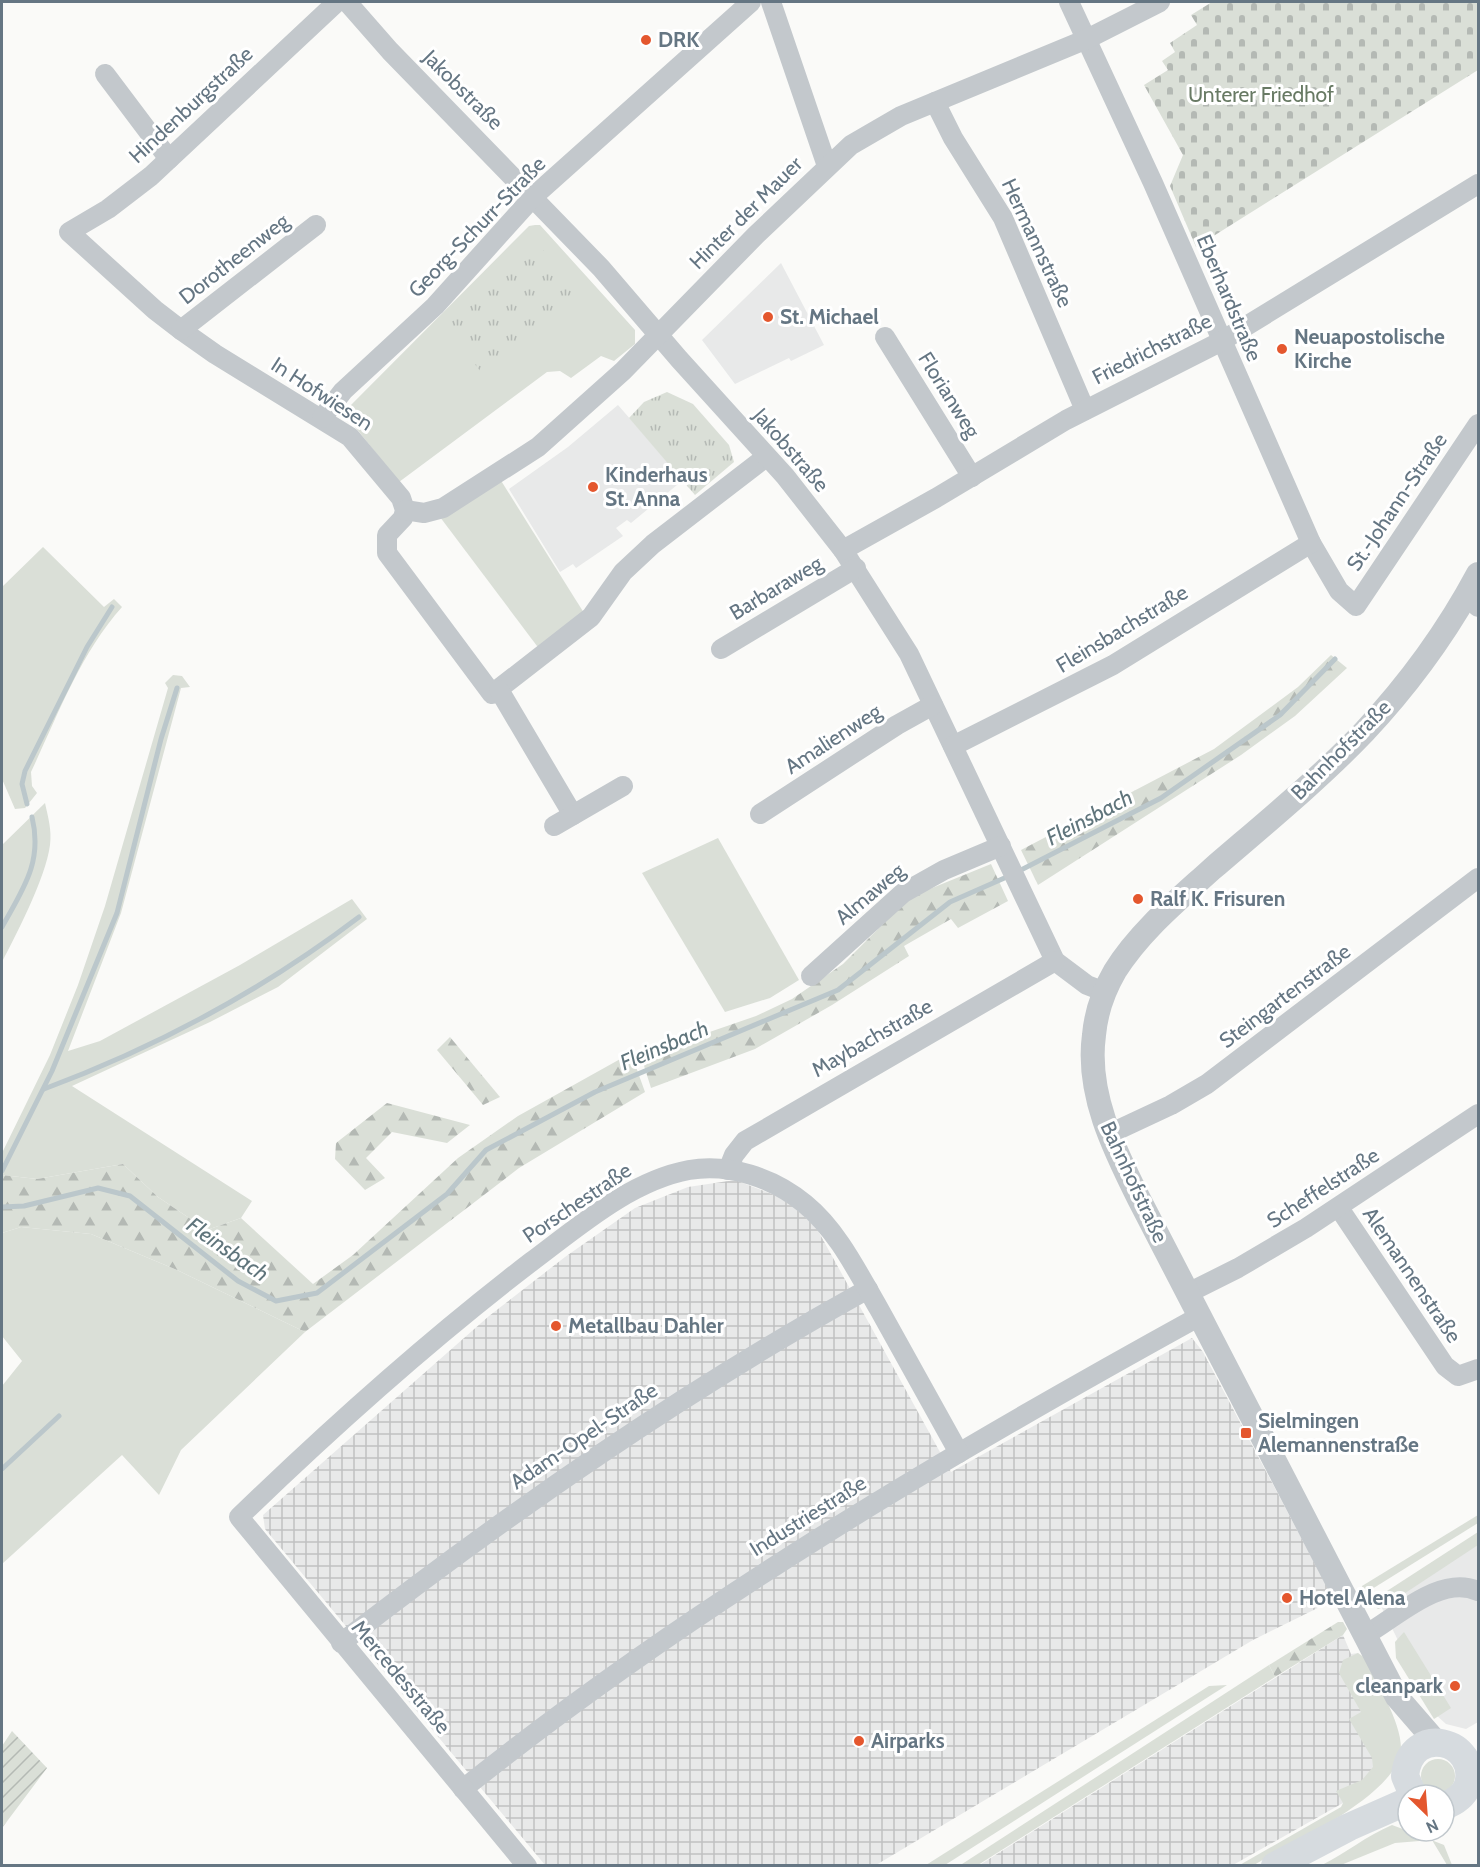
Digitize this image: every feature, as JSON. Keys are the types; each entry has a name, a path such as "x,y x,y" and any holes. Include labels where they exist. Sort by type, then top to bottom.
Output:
{"main road":[{"path":"1275,1866 1349,1827 1430,1765 1466,1759 1474,1769 1469,1782 1460,1797 1456,1799"}],"street":[{"name":"Hindenburgstraße","path":"69,232 108,209 169,159 337,2"},
{"name":"Jakobstraße","path":"347,2 390,51 534,196 785,476 843,549 909,654 1055,961 1086,985 1104,993"},
{"name":"Georg-Schurr-Straße","path":"322,418 343,391 456,284 534,196 751,2"},
{"path":"771,2 827,165"},
{"name":"Eberhardstraße","path":"1069,2 1153,183 1220,342 1311,543 1339,591 1356,606"},
{"name":"Hinter der Mauer","path":"405,510 424,513 443,508 529,453 624,371 827,165 851,145 876,129 1087,39 1160,2"},
{"path":"105,74 169,159"},
{"name":"Hermannstraße","path":"935,102 953,138 1003,218 1085,410"},
{"name":"Friedrichstraße","path":"843,549 972,477 1085,410 1220,342 1479,184"},
{"name":"Dorotheenweg","path":"181,330 316,225"},
{"name":"In Hofwiesen","path":"69,232 181,330 215,354 350,437 365,450 402,498 405,510"},
{"name":"Florianweg","path":"885,337 972,477"},
{"name":"St.-Johann-Straße","path":"1356,606 1479,424"},
{"path":"405,510 403,518 387,535 387,553 492,694 591,617 623,572 653,544 766,457"},
{"name":"Fleinsbachstraße","path":"953,746 1113,666 1311,543"},
{"name":"Barbaraweg","path":"721,649 856,568"},
{"name":"Bahnhofstraße","path":"1430,1765 1400,1702 1135,1191 1108,1134 1097,1092 1092,1054 1104,993 1114,973 1143,934 1327,768 1384,710 1473,601 1479,574"},
{"path":"499,690 573,815"},
{"name":"Amalienweg","path":"760,814 933,705"},
{"path":"554,826 623,786"},
{"name":"Almaweg","path":"811,976 917,883 1003,850"},
{"name":"Steingartenstraße","path":"1108,1134 1171,1105 1221,1074 1479,878"},
{"name":"Maybachstraße","path":"728,1170 734,1155 745,1141 1055,961"},
{"name":"Scheffelstraße","path":"1188,1293 1270,1251 1339,1208 1479,1114"},
{"name":"Porschestraße","path":"239,1517 389,1377 469,1310 581,1225 622,1198 670,1175 710,1168 728,1170 769,1181 805,1204 822,1220 836,1238 867,1289 958,1453"},
{"name":"Alemannenstraße","path":"1339,1208 1444,1366 1458,1376 1479,1369"},
{"name":"Adam-Opel-Straße","path":"341,1643 511,1515 652,1419 791,1331 867,1289"},
{"name":"Industriestraße","path":"463,1789 593,1689 746,1584 958,1453 1200,1316"},
{"name":"Mercedesstraße","path":"239,1517 527,1866"},
{"path":"1365,1635 1438,1592 1463,1587 1479,1591"}],"shaded area":[{"name":"St. Michael","path":"781,263 824,345 791,361 789,358 735,384 702,340"},
{"name":"Kinderhaus St. Anna","path":"618,405 683,480 631,523 627,520 616,528 623,536 576,568 573,564 560,572 509,489 568,447"},
{"path":"735,1180 785,1199 816,1227 951,1472 1192,1338 1203,1352 1334,1600 1253,1640 876,1865 545,1865 265,1529 263,1515 489,1316 565,1257 635,1208 688,1187"},
{"path":"1478,1536 1478,1722 1466,1729 1446,1724 1434,1713 1379,1602"},
{"path":"1343,1635 1351,1654 1358,1653 1389,1757 1343,1803 1233,1865 978,1866"}],"green space":[{"name":"Unterer Friedhof","path":"1212,2 1478,2 1478,70 1196,247 1170,186 1183,155 1144,85 1168,70 1162,61 1175,52 1170,43 1197,25 1191,15"},
{"path":"540,225 635,330 635,344 614,361 601,356 571,378 560,371 547,372 399,482 348,418 348,408 529,226"},
{"path":"531,236 577,289 481,372 444,325"},
{"path":"667,392 693,404 729,445 734,462 695,495 629,418 644,402"},
{"path":"500,479 584,613 540,650 440,517"},
{"path":"43,547 104,607 114,599 122,607 94,645 60,708 31,772 32,786 37,793 25,808 15,809 2,779 2,587"},
{"path":"1331,655 1347,668 1295,716 1241,755 1038,885 1021,850 1214,749 1298,687"},
{"path":"173,675 182,676 190,687 181,688 121,913 68,1051 100,1041 240,965 352,899 367,919 278,987 210,1022 72,1086 252,1201 241,1218 207,1230 158,1197 123,1164 37,1179 2,1175 2,1153 50,1055 78,985 105,906 168,688 165,683"},
{"path":"45,803 50,845 43,873 2,962 2,845"},
{"path":"718,838 799,980 770,998 725,1012 642,873"},
{"path":"991,864 1008,901 958,928 951,919 904,946 909,956 832,1005 755,1049 651,1088 640,1053 756,1016 792,999 843,964 910,897"},
{"path":"450,1037 500,1097 483,1105 437,1050"},
{"path":"631,1053 645,1092 519,1168 305,1332 177,1270 91,1234 21,1227 2,1233 2,1175 37,1179 123,1164 158,1197 207,1230 241,1218 313,1284 353,1255 458,1158 518,1116"},
{"path":"387,1103 470,1125 447,1143 392,1132 366,1158 385,1178 365,1190 335,1159 336,1143"},
{"path":"21,1227 91,1234 177,1270 305,1332 181,1450 159,1495 122,1455 2,1564 2,1386 22,1361 2,1336 2,1233"},
{"path":"1478,1515 1478,1523 1364,1594 1362,1586"},
{"path":"1478,1532 1478,1545 1384,1607 1378,1609 1370,1602"},
{"path":"1338,1622 1343,1622 1347,1629 1343,1635 1275,1677 1269,1665"},
{"path":"1404,1632 1451,1708 1434,1719 1396,1658 1395,1642"},
{"path":"1358,1653 1365,1658 1397,1726 1401,1748 1396,1765 1383,1782 1341,1816 1254,1865 1238,1866 1341,1807 1343,1803 1336,1791 1362,1780 1373,1767 1372,1758 1349,1719 1361,1712 1339,1673 1343,1660"},
{"path":"1269,1665 1275,1677 978,1865 959,1866"},
{"path":"1227,1685 945,1865 926,1865 1209,1686"},
{"path":"12,1731 47,1768 2,1828 2,1746"},
{"path":"1431,1760 1445,1760 1454,1769 1454,1783 1422,1783 1422,1769"},
{"path":"1392,1825 1396,1827 1396,1843 1341,1865 1322,1865 1339,1855"},
{"path":"1434,1843 1444,1845 1452,1865 1447,1865"}],"waterway":[{"path":"27,804 22,784 25,771 87,647 112,607"},
{"name":"Fleinsbach","path":"1017,872 1161,798 1280,715 1335,659"},
{"path":"2,1171 52,1071 117,913 161,739 177,688"},
{"path":"2,927 24,887 33,862 35,833 32,817"},
{"name":"Fleinsbach","path":"2,1207 24,1206 98,1188 130,1196 238,1281 276,1301 317,1293 447,1194 486,1150 595,1092 838,990 950,902 1009,876"},
{"path":"44,1089 127,1055 208,1015 285,969 359,917"},
{"path":"2,1469 59,1416"}],"place":[{"name":"DRK","path":"646,40"},
{"name":"St. Michael","path":"768,317"},
{"name":"Neuapostolische Kirche","path":"1282,349"},
{"name":"Kinderhaus St. Anna","path":"593,487"},
{"name":"Ralf K. Frisuren","path":"1138,899"},
{"name":"Metallbau Dahler","path":"556,1326"},
{"name":"Sielmingen Alemannenstraße","path":"1246,1433"},
{"name":"Hotel Alena","path":"1287,1598"},
{"name":"cleanpark","path":"1455,1686"},
{"name":"Airparks","path":"859,1741"}]}
